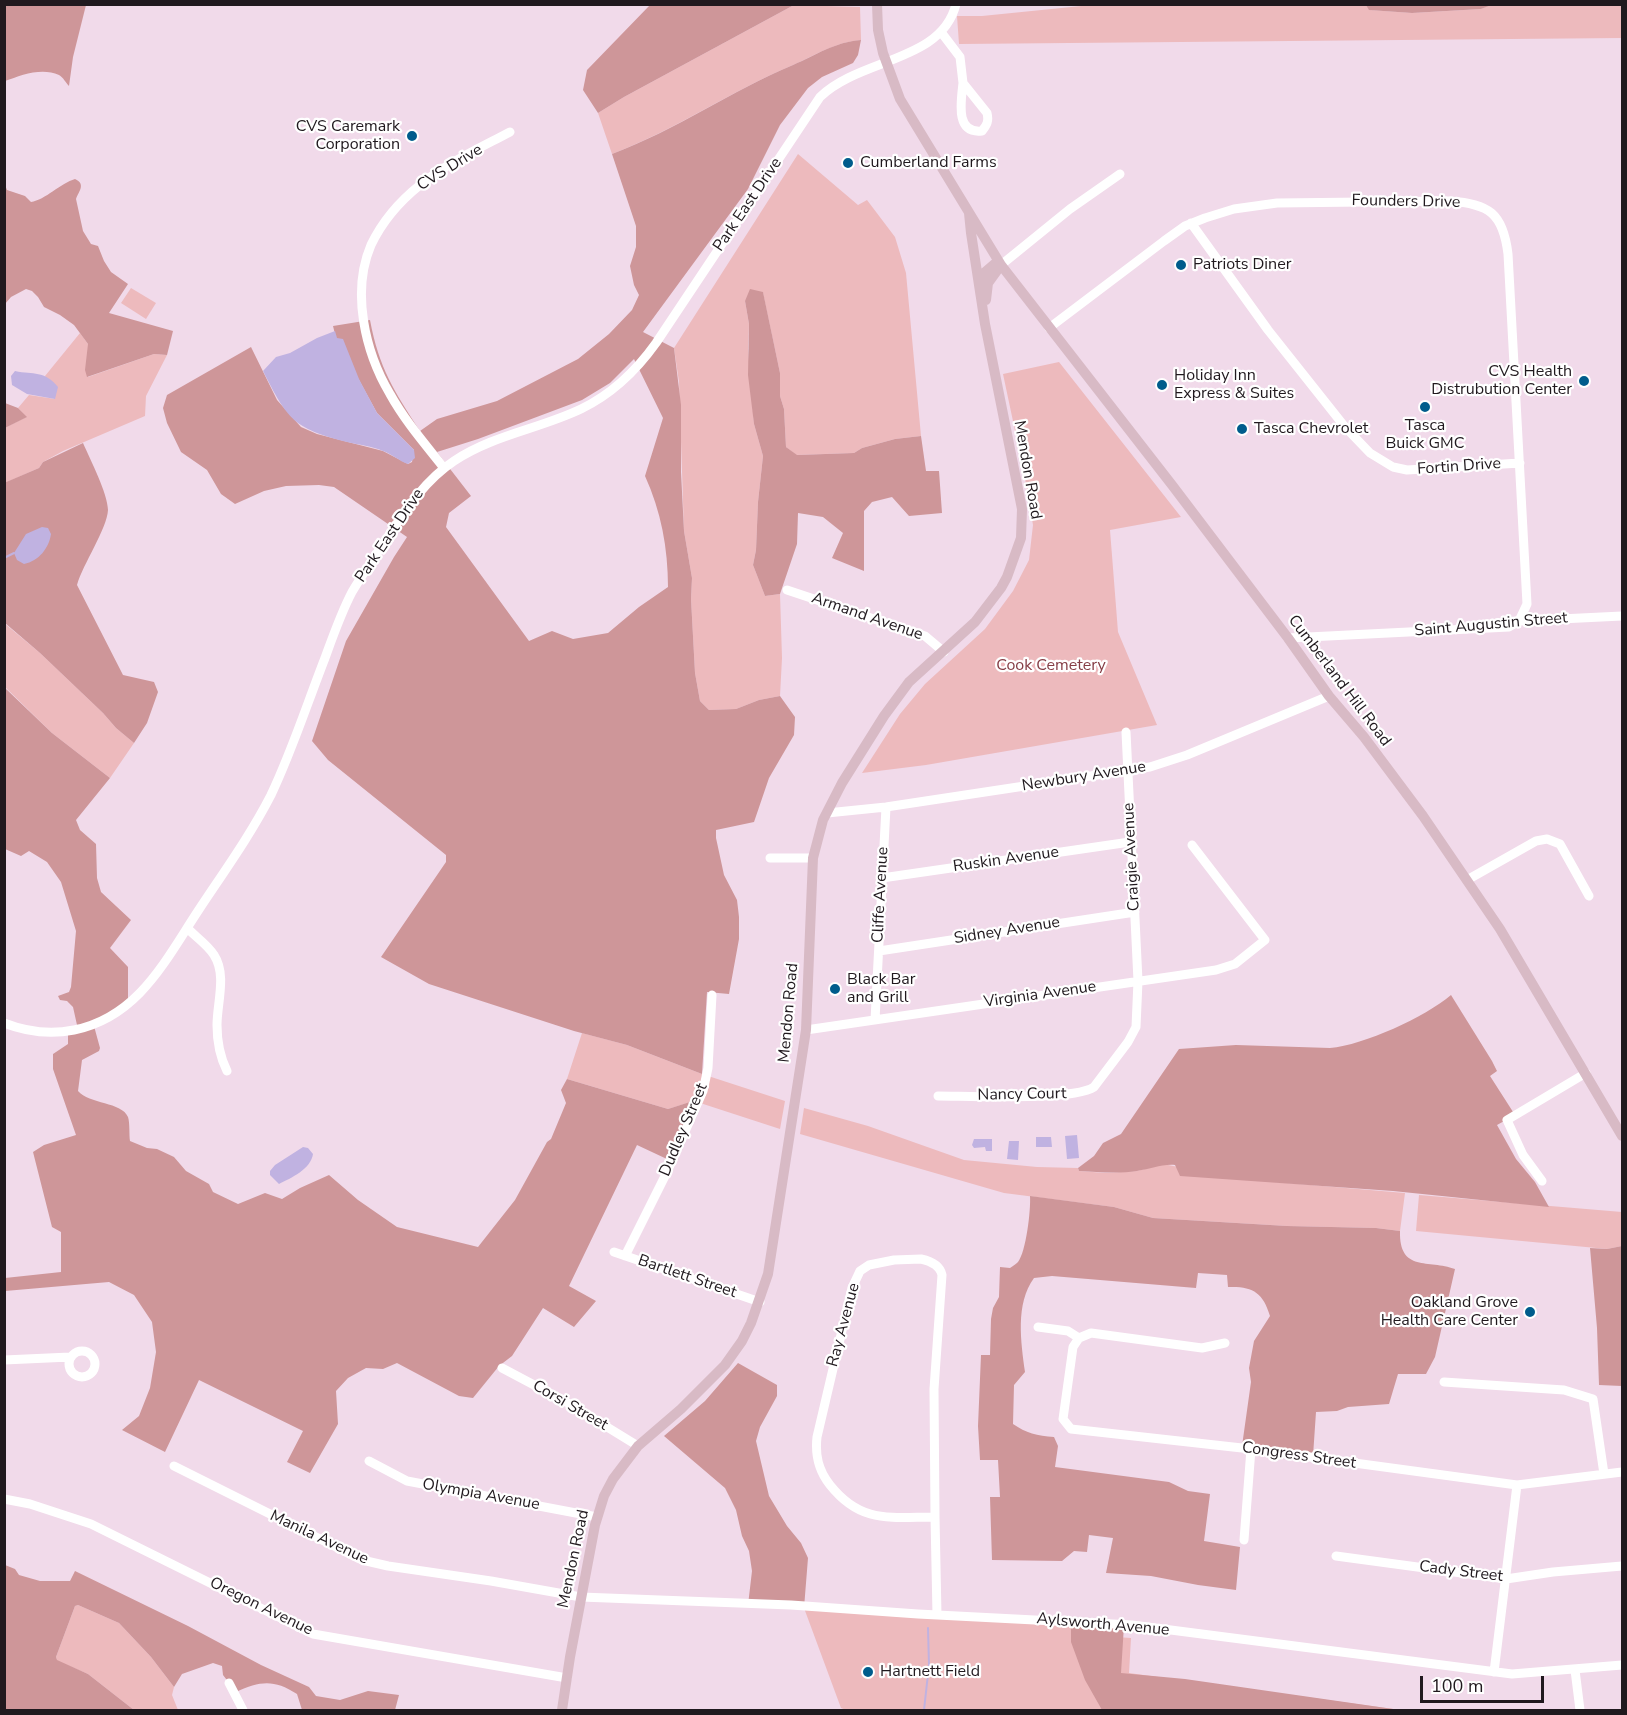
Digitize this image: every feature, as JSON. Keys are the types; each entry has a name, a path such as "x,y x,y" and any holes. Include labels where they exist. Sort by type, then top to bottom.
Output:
{"main road":[{"path":"877,4 878,30 885,62 895,89 906,112 1000,263 984,273 979,281"},
{"name":"Mendon Road","path":"562,1710 597,1516 613,1479 638,1446 681,1409 725,1365 741,1341 760,1302 768,1274 806,1030 813,858 818,834 842,783 909,682 975,622 993,600 1007,577 1021,538 1022,509 986,324 969,213"},
{"name":"Mendon Road","path":"986,324 988,284 1000,263"},
{"name":"Cumberland Hill Road","path":"1000,263 1179,494 1329,696 1369,744 1423,816 1500,929 1623,1136"}],"street":[{"path":"956,4 953,18 946,29 941,32 960,57 963,122 966,129 972,132 982,131 987,125 987,113 963,83"},
{"name":"Park East Drive","path":"4,1023 23,1030 48,1033 78,1029 106,1019 120,1011 146,988 172,954 271,795 334,631 352,592 424,486 444,468 469,452 487,443 579,410 604,396 628,377 656,343 815,104 834,85 929,44 941,32"},
{"name":"CVS Drive","path":"444,468 402,414 378,372 364,320 362,286 364,270 371,245 381,227 411,193 445,168 510,132"},
{"path":"1000,263 1120,174"},
{"name":"Founders Drive","path":"1049,328 1191,223 1234,209 1290,202 1450,201 1471,202 1488,210 1500,224 1506,243 1527,603 1519,621"},
{"name":"Fortin Drive","path":"1191,223 1268,330 1346,427 1370,453 1393,466 1407,470 1520,463"},
{"name":"Armand Avenue","path":"787,590 925,636 944,652"},
{"name":"Saint Augustin Street","path":"1288,638 1509,627 1519,621 1623,616"},
{"name":"Newbury Avenue","path":"827,813 886,807 1127,771 1166,763 1329,696"},
{"name":"Craigie Avenue","path":"1126,732 1138,981"},
{"name":"Cliffe Avenue","path":"875,1020 886,807"},
{"path":"1467,880 1536,841 1546,839 1560,844 1589,896"},
{"name":"Ruskin Avenue","path":"882,878 1130,843"},
{"name":"Virginia Avenue","path":"806,1030 1227,967 1244,958 1265,940 1192,845"},
{"path":"770,858 813,858"},
{"name":"Sidney Avenue","path":"879,951 1135,912"},
{"path":"187,928 213,953 219,966 217,1035 220,1054 227,1071"},
{"name":"Nancy Court","path":"938,1096 1066,1095 1094,1088 1135,1031 1138,981"},
{"name":"Dudley Street","path":"625,1256 667,1172 703,1091 708,1068 712,995"},
{"path":"1542,1181 1522,1155 1507,1120 1586,1073"},
{"name":"Bartlett Street","path":"614,1252 760,1302"},
{"name":"Ray Avenue","path":"935,1517 886,1517 851,1507 840,1498 822,1475 817,1457 817,1437 852,1288 860,1271 880,1261 921,1259 930,1261 941,1270 934,1389 937,1615"},
{"path":"1038,1327 1068,1331 1079,1338 1091,1334 1202,1348 1225,1343"},
{"name":"Congress Street","path":"1079,1338 1073,1347 1063,1419 1071,1429 1251,1449 1517,1485 1623,1472"},
{"path":"4,1360 70,1357"},
{"name":"Corsi Street","path":"502,1368 567,1403 638,1446"},
{"path":"1444,1382 1564,1389 1593,1399 1604,1474"},
{"path":"1244,1540 1251,1449"},
{"name":"Olympia Avenue","path":"369,1461 407,1481 597,1516"},
{"name":"Manila Avenue","path":"174,1466 332,1547 368,1562 581,1597"},
{"path":"1494,1672 1517,1485"},
{"name":"Oregon Avenue","path":"4,1499 30,1504 91,1524 313,1634 567,1678"},
{"name":"Cady Street","path":"1335,1556 1506,1579 1623,1566"},
{"name":"Aylsworth Avenue","path":"581,1597 791,1605 1132,1625 1518,1674 1623,1665"},
{"path":"1575,1670 1580,1710"},
{"path":"229,1683 243,1710"}],"green space":[{"path":"1101,4 1366,4 1370,10 1412,13 1481,9 1491,4 1622,4 1622,38 959,44 957,16 982,16"},
{"path":"794,5 860,7 861,40 843,43 818,53 747,86 658,134 612,154 598,113"},
{"path":"798,154 858,205 867,200 895,237 906,273 921,436 895,439 862,448 854,453 796,455 786,447 784,409 780,396 780,373 763,293 745,301 749,324 748,349 754,424 763,456 753,565 765,596 780,594 782,658 780,696 759,700 736,709 709,710 700,701 695,673 692,578 684,531 679,382 674,348"},
{"path":"131,288 156,303 146,319 121,303"},
{"path":"80,333 88,344 88,377 154,354 167,355 146,396 145,416 63,451 43,462 39,468 5,483 5,428 26,417 18,408 29,395 55,399 45,376"},
{"name":"Cook Cemetery","path":"1059,362 1181,517 1110,530 1118,632 1157,725 926,765 862,773 900,714 925,684 985,629 1013,591 1029,560 1033,525 1003,374"},
{"path":"4,623 40,653 134,743 110,778 52,733 5,687"},
{"path":"582,1033 627,1045 702,1074 785,1101 780,1129 694,1101 668,1109 567,1079"},
{"path":"804,1108 868,1126 964,1160 1037,1167 1078,1168 1079,1171 1106,1173 1137,1171 1163,1164 1240,1179 1405,1193 1400,1231 1153,1218 1114,1207 1004,1193 800,1134"},
{"path":"1419,1195 1622,1212 1622,1246 1607,1249 1416,1231"},
{"path":"78,1605 119,1623 151,1657 174,1687 172,1695 178,1710 134,1710 88,1674 57,1661 56,1657 75,1606"},
{"path":"804,1608 1071,1620 1071,1634 1131,1638 1129,1673 1401,1710 846,1710 841,1708"}],"shaded area":[{"path":"4,5 86,5 73,57 69,86 59,75 46,72 18,76 5,81"},
{"path":"650,5 794,5 598,113 583,90 587,70"},
{"path":"1366,5 1491,5 1481,9 1412,13 1369,10"},
{"path":"861,40 858,55 853,63 822,77 808,88 780,125 748,189 643,332 674,348 681,405 684,531 692,578 695,673 700,701 709,710 736,709 759,700 780,696 795,717 794,735 769,778 754,822 716,830 724,875 737,900 739,939 729,994 707,992 702,1074 627,1045 574,1031 429,984 381,957 446,862 446,855 328,760 312,741 346,641 407,537 334,487 286,486 264,491 235,504 221,494 207,470 181,452 167,423 163,408 167,395 251,347 277,400 301,427 317,434 383,451 408,464 412,462 414,450 377,413 336,338 333,326 370,320 383,366 402,404 420,431 437,419 497,401 578,359 609,334 632,310 639,295 634,285 630,266 636,247 636,226 612,154 659,134 770,75 852,41","holes":["634,359 663,418 645,476 662,530 667,558 668,587 608,633 573,639 552,631 529,641 446,527 449,513 471,496 437,452 582,400 610,383"]},
{"path":"75,179 81,185 76,199 83,231 91,244 98,246 111,272 128,284 109,313 173,331 167,355 154,354 87,377 85,370 88,344 74,325 44,307 32,291 26,289 11,297 5,304 5,185 7,190 25,196 31,202"},
{"path":"750,289 763,292 780,373 780,396 784,409 786,447 797,455 854,453 862,448 895,439 921,436 926,471 939,471 942,513 909,516 892,497 872,502 864,511 864,571 832,558 843,533 823,517 798,513 797,544 780,594 765,596 753,565 763,456 754,424 748,375 749,324 745,301"},
{"path":"335,331 337,338 343,339 359,379 377,413 414,450 415,458 408,464 379,449 315,432 294,420 279,401 263,371 276,357 290,353"},
{"path":"15,371 38,374 48,378 58,387 55,399 27,394 12,385 11,376"},
{"path":"5,403 18,408 27,417 5,428"},
{"path":"83,443 102,486 108,510 104,527 77,585 123,675 154,682 158,692 147,723 134,743 40,653 5,623 4,483 39,468 43,462"},
{"path":"42,527 48,528 51,534 42,553 34,560 24,564 17,560 14,553 26,534"},
{"path":"4,687 52,733 110,778 76,820 80,830 96,844 97,878 101,892 131,920 110,948 128,967 128,1006 94,1026 100,1048 99,1051 82,1060 78,1091 125,1112 129,1120 130,1141 174,1157 186,1171 209,1184 213,1192 238,1204 265,1193 282,1199 329,1175 358,1200 397,1227 478,1247 515,1200 547,1142 551,1139 566,1103 561,1090 567,1079 668,1109 693,1101 669,1160 637,1145 569,1286 596,1301 574,1327 543,1308 512,1356 499,1366 473,1398 459,1396 397,1363 383,1369 366,1368 348,1378 336,1391 338,1424 310,1473 287,1462 303,1431 199,1380 165,1452 122,1430 139,1416 150,1388 156,1352 152,1322 134,1295 109,1282 5,1291 5,1278 61,1272 61,1232 52,1227 33,1152 44,1145 76,1135 53,1069 53,1054 68,1044 68,1032 77,1025 73,1007 67,1001 60,1000 58,996 69,992 71,987 76,931 61,882 47,862 29,851 21,856 5,849"},
{"path":"1451,995 1492,1061 1497,1071 1490,1076 1515,1115 1497,1125 1516,1159 1535,1182 1549,1207 1393,1191 1180,1176 1175,1165 1123,1172 1079,1171 1078,1168 1094,1156 1103,1143 1121,1134 1179,1049 1236,1045 1330,1048 1344,1046 1376,1036 1410,1021"},
{"path":"1077,1135 1079,1158 1067,1159 1065,1136"},
{"path":"1036,1137 1051,1137 1052,1147 1036,1147"},
{"path":"974,1139 992,1139 992,1151 986,1151 985,1147 974,1148 972,1145"},
{"path":"1009,1141 1019,1141 1018,1160 1007,1159"},
{"path":"303,1147 308,1148 313,1154 309,1164 279,1184 270,1175 270,1171 275,1165"},
{"path":"1030,1196 1114,1207 1153,1218 1400,1231 1401,1244 1410,1259 1455,1269 1435,1357 1426,1374 1398,1374 1389,1404 1316,1412 1313,1456 1242,1446 1251,1382 1249,1368 1254,1341 1270,1316 1264,1301 1255,1292 1250,1289 1228,1287 1227,1275 1198,1273 1196,1288 1052,1276 1034,1278 1024,1299 1022,1311 1021,1336 1025,1372 1014,1385 1013,1424 1032,1434 1054,1437 1058,1446 1055,1467 1169,1482 1188,1491 1210,1494 1204,1541 1240,1547 1236,1590 1151,1576 1106,1573 1113,1538 1089,1535 1087,1552 1074,1551 1062,1561 992,1560 990,1497 1000,1497 998,1460 980,1460 978,1426 981,1355 990,1355 991,1319 993,1308 999,1297 1000,1267 1010,1268 1021,1257 1029,1220"},
{"path":"1622,1246 1622,1386 1599,1385 1590,1248 1607,1249"},
{"path":"738,1363 777,1385 777,1396 760,1427 756,1441 769,1496 787,1526 801,1543 808,1558 804,1608 748,1605 752,1571 749,1551 742,1536 736,1510 725,1488 664,1436 705,1401"},
{"path":"5,1565 15,1569 19,1575 40,1581 70,1581 75,1571 309,1687 316,1696 340,1700 368,1691 399,1695 395,1710 302,1710 297,1694 274,1684 260,1684 236,1692 223,1675 222,1666 213,1663 182,1674 174,1687 151,1657 119,1623 78,1605 75,1606 56,1657 57,1660 88,1674 134,1710 5,1710"},
{"path":"1071,1620 1124,1625 1121,1673 1185,1679 1400,1710 1102,1710 1085,1680 1071,1642"}],"waterway":[{"path":"4,558 14,553"},
{"path":"924,1710 929,1665 928,1628"}],"place":[{"name":"CVS Caremark Corporation","path":"412,136"},
{"name":"Cumberland Farms","path":"848,163"},
{"name":"Patriots Diner","path":"1181,265"},
{"name":"CVS Health Distrubution Center","path":"1584,381"},
{"name":"Holiday Inn Express & Suites","path":"1162,385"},
{"name":"Tasca Buick GMC","path":"1425,407"},
{"name":"Tasca Chevrolet","path":"1242,429"},
{"name":"Black Bar and Grill","path":"835,989"},
{"name":"Oakland Grove Health Care Center","path":"1530,1312"},
{"name":"Hartnett Field","path":"868,1672"}]}
